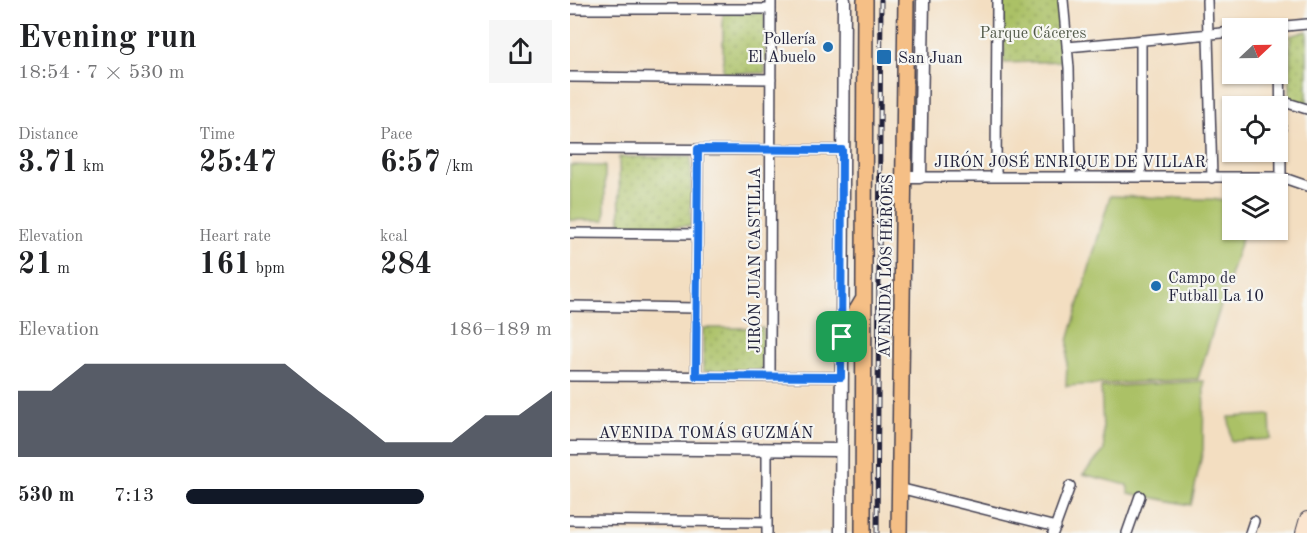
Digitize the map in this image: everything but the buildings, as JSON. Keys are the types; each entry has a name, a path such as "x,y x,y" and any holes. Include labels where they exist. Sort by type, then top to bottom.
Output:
{"main road":[{"name":"AVENIDA LOS HÉROES","path":"863,533 865,0"},
{"name":"AVENIDA LOS HÉROES","path":"899,533 906,0"},
{"path":"842,337 863,300"},
{"path":"1303,533 1307,519"}],"street":[{"path":"841,533 844,0"},
{"name":"AVENIDA LOS HÉROES","path":"920,177 923,0"},
{"path":"996,176 997,0"},
{"path":"1063,0 1067,47 1071,177"},
{"path":"1207,0 1212,178"},
{"path":"570,9 771,5"},
{"name":"JIRÓN JUAN CASTILLA","path":"770,377 768,150 771,5"},
{"path":"1288,26 1307,24"},
{"path":"1067,47 1222,33"},
{"path":"1141,40 1141,177"},
{"path":"570,77 771,79"},
{"path":"1288,103 1307,109"},
{"path":"570,149 842,150"},
{"path":"696,376 698,149"},
{"name":"JIRÓN JOSÉ ENRIQUE DE VILLAR","path":"904,177 1222,178"},
{"name":"JIRÓN JOSÉ ENRIQUE DE VILLAR","path":"1288,179 1307,186"},
{"path":"570,233 697,234"},
{"path":"570,306 696,308"},
{"path":"570,376 841,377"},
{"name":"AVENIDA TOMÁS GUZMÁN","path":"570,448 841,450"},
{"path":"767,449 767,533"},
{"path":"899,488 1054,530 1070,486"},
{"path":"1131,532 1140,496"},
{"path":"570,520 767,522"},
{"path":"1250,533 1254,521"}],"green space":[{"name":"Parque Cáceres","path":"1003,0 1059,0 1065,61 1004,63"},
{"path":"723,12 765,13 765,73 723,73"},
{"path":"1307,31 1307,105 1290,100 1290,36"},
{"path":"910,95 918,95 916,166 909,166"},
{"path":"619,157 691,157 691,226 620,226"},
{"path":"570,165 605,166 605,220 570,220"},
{"name":"Campo de Futball La 10","path":"1110,196 1222,200 1222,240 1241,240 1198,379 1066,386 1068,341"},
{"path":"703,328 763,328 762,371 703,371"},
{"path":"1204,381 1203,450 1191,505 1129,493 1127,485 1083,474 1104,451 1101,387"},
{"path":"1270,415 1271,439 1231,441 1229,417"}],"railway":[{"path":"877,533 881,0"}],"place":[{"name":"Pollería El Abuelo","path":"828,47"},
{"name":"San Juan","path":"884,57"},
{"name":"Campo de Futball La 10","path":"1156,286"}],"route":[{"path":"698,149 842,150 842,337 841,377 696,376 698,149"}]}
